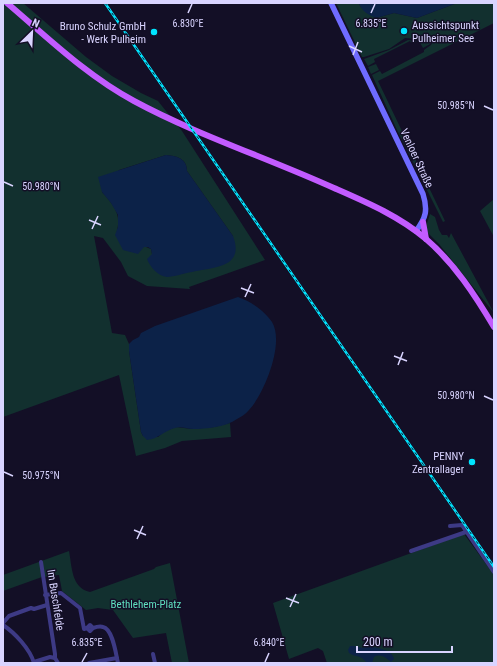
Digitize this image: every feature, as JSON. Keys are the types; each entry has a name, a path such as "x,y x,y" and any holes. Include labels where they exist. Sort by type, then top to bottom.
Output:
{"main road":[{"path":"7,3 89,72 133,101 168,118 376,207 416,231 448,260 464,279 494,327"},
{"name":"Venloer Straße","path":"331,3 419,185 426,211 423,222"},
{"path":"416,231 423,222"},
{"path":"423,222 426,239"}],"street":[{"path":"450,526 462,526 494,572"},
{"path":"411,551 466,532"},
{"name":"Im Buschfelde","path":"41,562 55,654 54,658"},
{"path":"46,595 61,593 80,608 84,629 90,625 93,628 106,628 114,643 117,661 89,663"},
{"path":"47,605 34,609 31,608 9,616 3,624 11,631 31,655 34,663 50,657 54,658 58,663"},
{"path":"153,654 155,663"}],"green space":[{"path":"3,3 23,3 86,57 112,76 158,101 182,131 265,260 189,287 190,289 147,286 128,276 121,262 103,238 94,236 112,333 125,335 129,344 141,432 143,436 158,437 163,432 176,427 192,429 214,427 230,423 231,437 182,441 165,448 136,456 119,375 3,417","holes":["166,155 183,160 187,167 187,171 233,236 185,273 167,276 152,254 151,249 116,235 118,228 118,216 111,202 102,192 119,170"]},
{"path":"336,3 359,3 360,6 376,18 394,13 417,18 457,3 494,3 494,23 378,81 445,221 443,222 398,132 372,75 380,71 382,74 424,52 424,50 431,45 435,38 430,44 423,48 418,39 405,38 389,49 362,57"},
{"path":"408,40 417,41 412,43 410,41 374,59 375,62 368,66 364,59 389,50"},
{"path":"376,64 379,70 371,74 368,67"},
{"path":"494,199 494,237 480,211"},
{"path":"430,214 435,217 442,235 447,235 449,238 451,233 494,313 439,244 427,232 426,226"},
{"path":"464,534 494,575 494,663 327,663 323,651 318,648 289,659 273,603"},
{"name":"Bethlehem-Platz","path":"69,551 72,570 76,581 84,590 90,592 170,563 189,663 172,663 166,633 133,638 113,610 98,608 86,610 62,591 59,575 42,577 3,591 3,575"}],"water":[{"path":"359,3 457,3 417,18 394,13 376,18 363,10"},
{"path":"166,155 174,156 183,160 187,167 187,171 233,236 236,247 235,254 231,260 225,264 218,267 167,277 155,271 150,265 147,259 152,254 151,249 148,247 144,247 138,254 123,250 115,235 118,227 118,215 102,192 98,177"},
{"path":"238,297 261,310 272,322 275,331 276,342 271,368 255,402 245,414 227,424 204,429 177,427 147,440 141,432 129,344 139,337 141,333 155,326"},
{"path":"350,646 363,648 369,646 388,651 394,659 391,662 383,656 377,656 374,657 372,663 367,663 360,657 349,653 348,650"}],"railway":[{"path":"105,3 494,567"}],"place":[{"name":"Aussichtspunkt Pulheimer See","path":"404,31"},
{"name":"Bruno Schulz GmbH - Werk Pulheim","path":"154,32"},
{"name":"PENNY Zentrallager","path":"472,462"}]}
